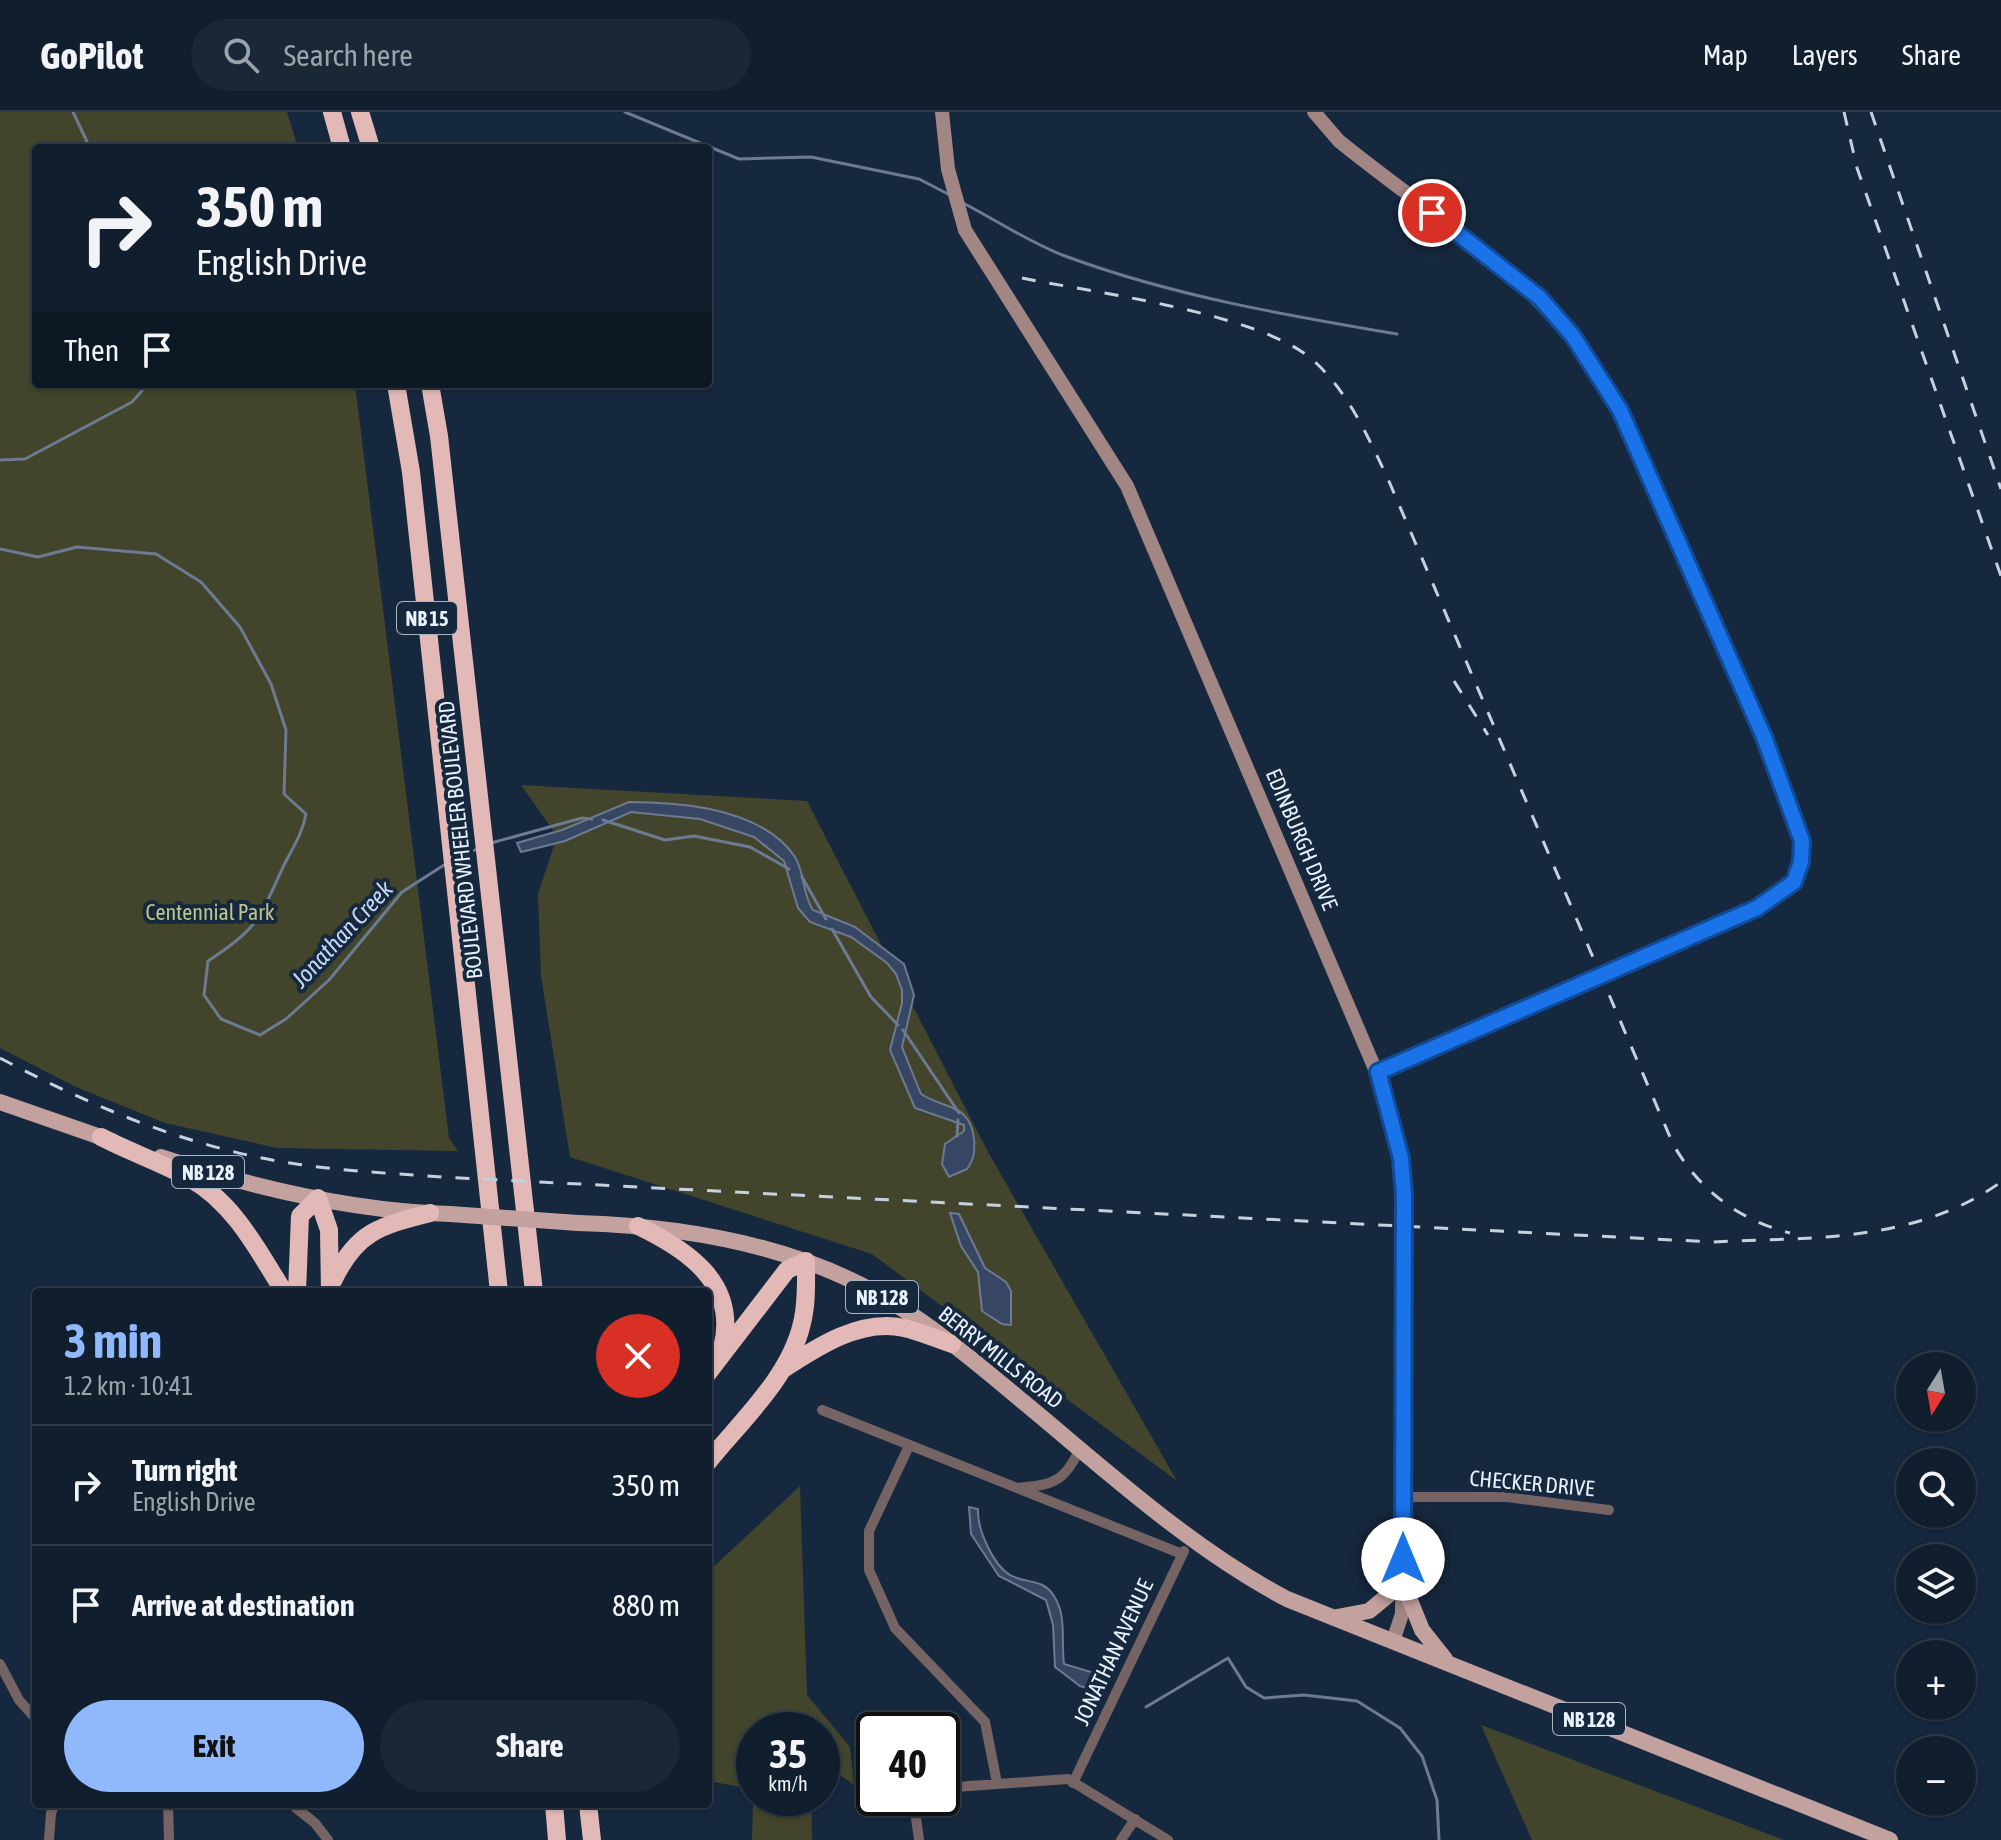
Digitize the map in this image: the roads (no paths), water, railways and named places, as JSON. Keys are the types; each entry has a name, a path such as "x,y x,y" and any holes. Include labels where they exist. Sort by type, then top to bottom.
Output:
{"highway":[{"path":"332,112 341,144"},
{"path":"360,112 370,144"},
{"name":"BOULEVARD WHEELER BOULEVARD","path":"397,388 411,472 499,1288"},
{"name":"BOULEVARD WHEELER BOULEVARD","path":"431,388 439,436 534,1288"},
{"path":"101,1137 192,1180 219,1201 244,1229 281,1288"},
{"path":"297,1288 300,1216 318,1198 329,1230 330,1288"},
{"path":"331,1288 354,1245 373,1230 430,1213"},
{"path":"638,1226 680,1246 703,1268 720,1295 728,1325 720,1354"},
{"path":"492,1288 496,1259"},
{"path":"712,1367 787,1270 806,1261 802,1323 780,1372 712,1457"},
{"path":"780,1372 837,1337 872,1329 901,1327 952,1344"},
{"path":"554,1808 557,1840"},
{"path":"590,1808 593,1840"}],"main road":[{"name":"NB 128","path":"0,1102 252,1185 318,1198 430,1213"},
{"name":"BERRY MILLS ROAD","path":"430,1213 638,1226 723,1239 806,1261 873,1292 952,1344 1192,1539 1287,1599 1333,1617"},
{"path":"1333,1617 1369,1611 1403,1583 1422,1630 1449,1663"},
{"name":"NB 128","path":"1333,1617 1890,1840"}],"street":[{"name":"EDINBURGH DRIVE","path":"942,112 948,169 965,230 1127,486 1378,1072 1401,1158 1403,1187 1403,1583 1402,1614 1393,1641"},
{"path":"1314,112 1339,141 1525,285 1564,326 1597,370 1620,410 1764,737 1802,841 1801,862 1794,882 1757,908 1378,1072"},
{"path":"822,1410 1182,1554"},
{"path":"909,1446 869,1531 869,1570 895,1628 985,1722 997,1783"},
{"path":"1012,1488 1056,1481 1070,1470 1080,1448"},
{"name":"CHECKER DRIVE","path":"1403,1497 1507,1497 1609,1510"},
{"name":"JONATHAN AVENUE","path":"1073,1783 1182,1554 1192,1539"},
{"path":"0,1664 19,1700 32,1715"},
{"path":"960,1786 1068,1779 1168,1840"},
{"path":"49,1840 54,1808"},
{"path":"168,1808 169,1840"},
{"path":"296,1808 315,1823 328,1840"},
{"path":"916,1816 919,1840"},
{"path":"1121,1840 1135,1819"}],"water":[{"path":"629,802 696,806 742,818 763,828 781,841 795,857 813,910 855,927 904,964 914,995 902,1047 921,1094 955,1109 968,1119 974,1147 973,1159 967,1169 949,1177 942,1164 945,1144 964,1131 964,1125 915,1108 890,1050 902,1003 902,990 896,974 887,963 851,937 810,922 798,908 784,861 754,837 700,819 631,812 565,841 521,852 517,843 562,830"},
{"path":"950,1213 959,1214 985,1268 1006,1282 1011,1291 1011,1325 1002,1324 982,1311 978,1272 961,1246"},
{"path":"969,1507 978,1509 987,1546 1004,1570 1016,1578 1050,1590 1058,1604 1062,1621 1064,1664 1098,1674 1105,1684 1102,1692 1080,1686 1055,1667 1053,1625 1046,1600 999,1576 971,1534"}],"waterway":[{"path":"73,112 88,144"},
{"path":"625,112 703,144"},
{"path":"712,148 739,159 811,157 919,179 950,195"},
{"path":"963,203 1039,245 1106,270 1230,303 1397,334"},
{"path":"0,460 25,459 132,402 144,388"},
{"name":"Jonathan Creek","path":"0,549 38,557 77,547 156,554 201,582 240,627 271,684 286,730 284,794 306,814 297,841 256,921 238,940 208,961 204,995 221,1019 260,1035 286,1019 329,980 402,892 444,865"},
{"name":"Jonathan Creek","path":"491,843 582,818 592,819"},
{"name":"Jonathan Creek","path":"603,820 665,840 694,836 750,847 789,869"},
{"name":"Jonathan Creek","path":"458,858 477,849"},
{"name":"Jonathan Creek","path":"802,877 826,919"},
{"name":"Jonathan Creek","path":"832,929 871,997 898,1025"},
{"name":"Jonathan Creek","path":"903,1030 959,1113"},
{"name":"Jonathan Creek","path":"957,1136 958,1120"},
{"name":"Jonathan Creek","path":"1146,1707 1228,1658 1246,1687 1264,1698 1304,1695 1357,1701 1400,1728 1422,1756 1437,1800 1439,1840"}],"railway":[{"path":"1844,112 1857,168 2001,576"},
{"path":"1871,112 2001,489"},
{"path":"1022,278 1176,307 1256,330 1289,344 1314,361 1338,387 1357,416 1388,479 1673,1144 1695,1175 1722,1201 1754,1220 1790,1233"},
{"path":"1454,681 1488,735"},
{"path":"0,1058 113,1112 201,1143 309,1166 442,1177 1713,1242 1826,1237 1899,1226 1968,1202 2001,1182"}],"park label":[{"name":"Centennial Park","path":"210,912"}]}
